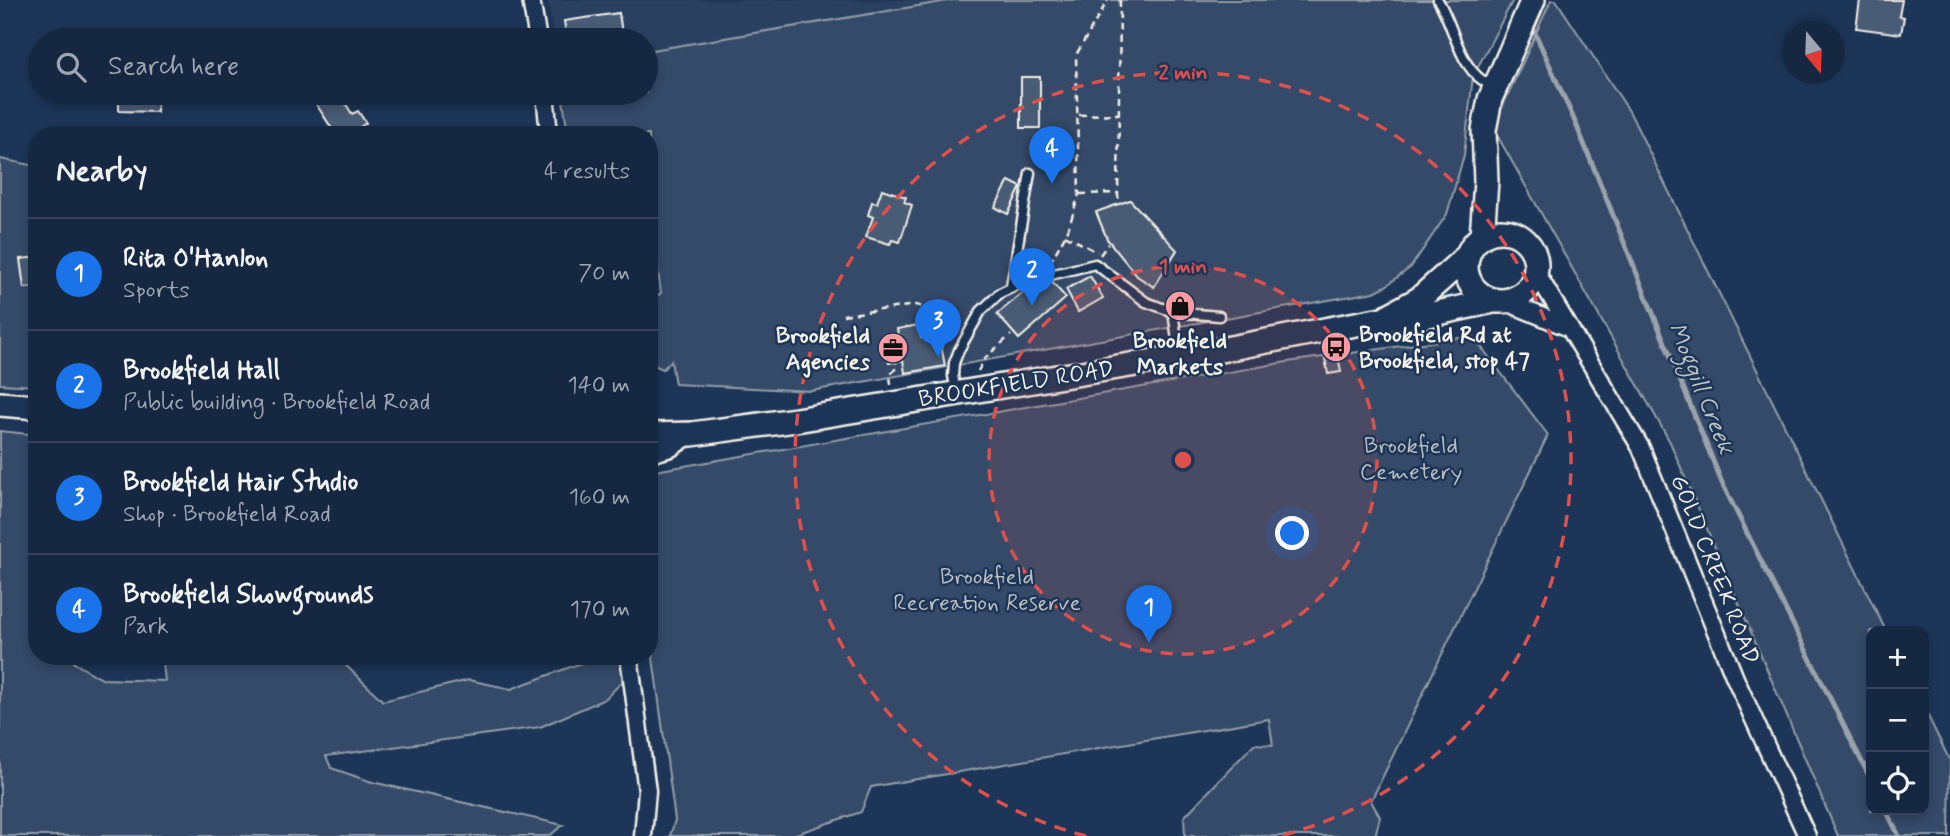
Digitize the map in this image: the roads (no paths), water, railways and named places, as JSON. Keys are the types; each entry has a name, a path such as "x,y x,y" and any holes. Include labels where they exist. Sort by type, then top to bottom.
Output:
{"main road":[{"path":"1493,234 1486,181 1484,130 1490,99 1533,0"},
{"path":"1493,234 1516,234 1525,241 1536,261 1536,272 1525,292 1516,298 1499,301 1482,296 1474,288 1468,278 1468,256 1473,245 1493,234"},
{"name":"BROOKFIELD ROAD","path":"1382,319 1419,299 1468,256"},
{"name":"BROOKFIELD ROAD","path":"658,435 692,434 796,420 1180,356 1382,319 1419,317 1499,301"},
{"path":"0,404 28,406"}],"street":[{"path":"531,0 536,28"},
{"path":"546,105 548,126"},
{"name":"GOLD CREEK ROAD","path":"1536,272 1641,448 1735,678 1807,836"},
{"path":"1499,301 1567,327"},
{"path":"658,452 671,448 692,434"},
{"path":"630,665 647,791 643,836"}],"lane":[{"path":"1438,0 1469,69 1482,82 1498,78"},
{"path":"1011,286 1030,173"},
{"path":"957,393 953,376 954,363 960,350 981,311 1011,286 1095,264 1146,302 1173,312 1219,316"},
{"path":"1173,312 1180,356"}],"waterway":[{"name":"Moggill Creek","path":"1531,24 1576,124 1722,483 1866,770"},
{"name":"Moggill Creek","path":"1888,815 1899,836"}],"place":[{"name":"Brookfield Showgrounds","path":"1052,184"},
{"name":"Brookfield Hall","path":"1032,306"},
{"name":"Brookfield Markets","path":"1180,306"},
{"name":"Brookfield Rd at Brookfield, stop 47","path":"1336,347"},
{"name":"Brookfield Agencies","path":"893,348"},
{"name":"Brookfield Hair Studio","path":"938,357"},
{"name":"Rita O'Hanlon","path":"1149,643"}],"park label":[{"name":"Brookfield Cemetery","path":"1411,458"},
{"name":"Brookfield Recreation Reserve","path":"987,589"}]}
